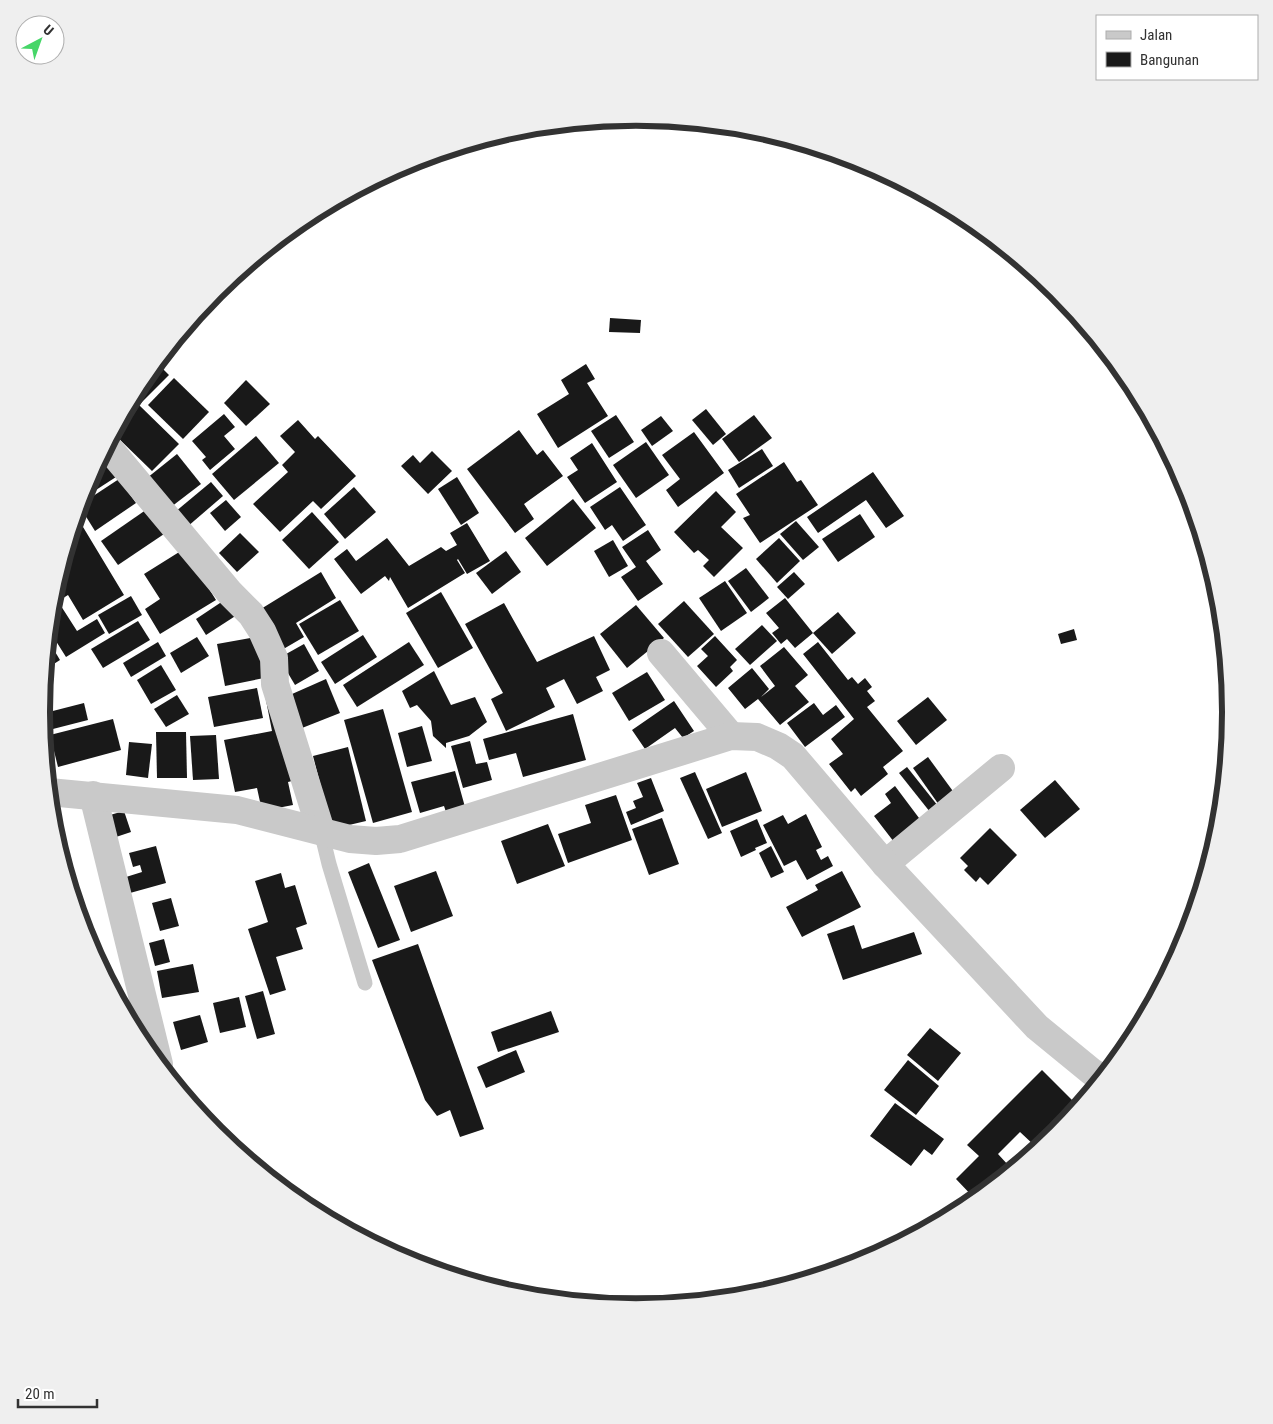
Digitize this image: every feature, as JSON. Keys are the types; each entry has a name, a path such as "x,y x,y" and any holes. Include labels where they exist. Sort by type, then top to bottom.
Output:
{"street":[{"path":"111,451 230,593 251,614 262,630 274,658 275,684 321,831"},
{"path":"660,653 731,736"},
{"path":"56,792 237,810 350,838 376,841 400,839 731,736 757,737 778,746 793,756 885,864 1037,1027 1097,1075"},
{"path":"885,864 1001,768"},
{"path":"93,795 155,1046"}],"lane":[{"path":"321,831 365,983"}],"building":[{"path":"610,318 641,320 640,333 609,332"},
{"path":"586,364 595,379 587,383 608,416 558,448 537,414 569,394 561,380"},
{"path":"162,368 169,375 139,405 179,444 152,471 118,438"},
{"path":"174,378 209,412 183,439 148,405"},
{"path":"246,380 270,404 246,426 224,403"},
{"path":"706,409 726,434 713,445 692,420"},
{"path":"224,414 235,427 224,436 235,449 210,470 202,460 206,457 192,441"},
{"path":"616,415 634,442 609,458 591,431"},
{"path":"754,415 772,438 739,462 722,439"},
{"path":"661,416 673,431 652,446 641,430"},
{"path":"298,420 315,439 318,436 356,476 321,509 313,501 280,532 253,504 288,472 282,465 295,452 280,436"},
{"path":"519,430 537,455 543,450 563,476 524,504 534,519 515,533 467,469"},
{"path":"694,432 724,473 678,507 666,490 680,479 662,455"},
{"path":"256,436 279,463 234,500 212,474"},
{"path":"646,442 669,475 636,498 613,465"},
{"path":"592,443 617,482 585,503 567,477 578,470 570,458"},
{"path":"762,449 773,466 739,488 728,470"},
{"path":"432,451 452,471 428,494 401,466 413,455 420,463"},
{"path":"177,454 201,484 171,507 147,478"},
{"path":"106,462 116,477 94,491"},
{"path":"784,462 797,482 801,480 818,505 760,543 743,518 750,515 736,494"},
{"path":"873,472 904,516 886,528 866,500 818,533 807,517"},
{"path":"457,477 479,513 461,525 438,489"},
{"path":"119,479 136,503 95,531 85,514 91,497"},
{"path":"211,482 223,496 187,527 175,512"},
{"path":"354,487 376,512 345,539 324,514"},
{"path":"620,487 646,525 623,541 612,525 605,530 590,507"},
{"path":"716,491 736,512 721,527 743,548 714,577 703,566 709,560 698,550 694,553 674,532"},
{"path":"573,499 596,528 547,566 525,538"},
{"path":"226,500 241,517 225,531 210,513"},
{"path":"153,505 170,530 118,565 101,541"},
{"path":"312,512 339,542 309,569 282,540"},
{"path":"860,514 875,537 838,562 822,539"},
{"path":"796,521 819,547 803,560 780,534"},
{"path":"81,523 124,595 83,620 68,595 61,600"},
{"path":"467,523 490,561 467,574 458,559 465,573 408,608 390,577 389,581 385,576 361,594 334,559 347,549 356,561 387,538 409,566 441,547 446,551 457,545 450,533"},
{"path":"648,530 661,550 646,561 663,584 638,601 621,577 636,567 622,547"},
{"path":"240,533 259,552 237,572 219,553"},
{"path":"779,538 800,561 777,583 756,559"},
{"path":"613,540 628,566 609,577 594,551"},
{"path":"184,549 216,600 160,634 145,609 160,599 144,574"},
{"path":"506,551 521,572 492,594 476,573"},
{"path":"746,568 769,598 751,612 728,581"},
{"path":"321,572 336,598 296,623 304,637 280,651 256,612"},
{"path":"794,572 805,584 788,599 777,587"},
{"path":"725,581 747,613 721,631 699,598"},
{"path":"441,592 473,648 438,668 406,613"},
{"path":"131,596 142,615 109,634 98,615"},
{"path":"229,597 240,613 206,635 196,619"},
{"path":"785,598 813,633 795,648 787,639 781,644 772,633 779,628 766,613"},
{"path":"340,600 359,631 318,655 299,624"},
{"path":"684,601 714,634 688,657 658,624"},
{"path":"504,603 537,662 594,636 610,670 596,677 603,691 577,704 564,679 546,688 555,707 506,731 491,699 503,693 465,624"},
{"path":"636,605 664,638 627,668 600,634"},
{"path":"61,606 77,631 97,619 105,633 66,657 55,639"},
{"path":"838,612 856,633 832,654 813,633"},
{"path":"138,621 150,640 103,668 91,649"},
{"path":"762,625 777,641 750,665 735,649"},
{"path":"1074,629 1077,640 1061,644 1058,634"},
{"path":"363,635 377,657 335,684 321,662"},
{"path":"715,636 737,660 730,667 733,671 716,687 697,666 708,656 701,649"},
{"path":"197,637 209,656 181,673 170,653"},
{"path":"256,637 264,678 225,686 217,644"},
{"path":"158,642 166,656 131,677 123,663"},
{"path":"409,642 424,665 357,707 343,685"},
{"path":"818,642 848,680 852,677 858,684 865,678 872,687 867,691 875,701 867,707 903,751 883,767 888,774 861,796 855,788 851,792 829,764 843,754 831,739 854,719 803,654"},
{"path":"304,644 319,671 295,685 279,658"},
{"path":"784,647 808,675 795,686 809,702 780,725 758,699 745,709 728,688 752,668 769,689 761,697 775,686 760,666"},
{"path":"54,649 60,660 52,665"},
{"path":"161,665 176,690 151,704 137,680"},
{"path":"434,671 451,705 475,697 487,722 469,736 446,743 446,748 433,736 431,721 417,705 410,708 402,691"},
{"path":"647,672 665,700 629,721 612,693"},
{"path":"326,679 340,713 297,730 283,698"},
{"path":"257,688 263,718 214,727 208,697"},
{"path":"177,695 189,714 166,727 154,709"},
{"path":"265,695 292,781 288,782 293,805 262,811 257,788 235,792 224,740 272,731"},
{"path":"928,697 947,720 916,745 897,721"},
{"path":"674,701 694,731 683,738 675,728 645,749 632,730"},
{"path":"84,703 88,720 50,730 50,712"},
{"path":"814,703 823,715 836,705 845,717 805,747 787,723"},
{"path":"383,709 412,812 373,823 344,720"},
{"path":"573,714 586,760 523,777 516,753 489,760 483,739"},
{"path":"113,719 121,750 58,767 51,735"},
{"path":"422,726 432,761 407,767 398,733"},
{"path":"156,732 186,732 187,778 157,778"},
{"path":"216,735 219,779 193,780 190,736"},
{"path":"470,741 476,764 487,762 492,780 463,788 451,746"},
{"path":"129,742 152,744 148,778 126,775"},
{"path":"348,747 366,821 332,829 313,756"},
{"path":"928,757 955,794 939,805 913,768"},
{"path":"907,767 942,811 934,817 899,773"},
{"path":"455,771 465,807 446,812 444,806 420,813 411,782"},
{"path":"695,772 722,833 708,839 680,778"},
{"path":"746,772 762,811 722,827 706,789"},
{"path":"651,778 664,811 631,825 626,812 636,808 633,801 643,797 637,783"},
{"path":"1055,780 1080,809 1045,838 1020,810"},
{"path":"895,786 922,822 894,842 874,816 891,803 885,794"},
{"path":"616,795 632,840 568,863 558,834 591,823 585,805"},
{"path":"124,811 131,832 110,839 103,817"},
{"path":"806,814 822,847 816,850 821,860 828,856 833,866 807,880 796,860 784,866 763,825 783,815 788,824"},
{"path":"662,818 679,864 649,875 632,829"},
{"path":"757,819 767,843 741,857 730,831"},
{"path":"548,824 565,866 517,884 501,841"},
{"path":"990,828 1017,855 988,885 980,877 976,882 964,870 968,866 960,858"},
{"path":"156,846 166,883 130,893 126,877 142,872 140,865 133,867 129,853"},
{"path":"771,846 784,872 771,878 759,853"},
{"path":"369,863 400,940 378,948 348,872"},
{"path":"436,871 453,916 411,932 394,886"},
{"path":"842,871 861,907 802,937 786,907 818,890 815,885"},
{"path":"281,873 285,888 295,885 307,924 296,928 303,949 276,957 286,990 270,995 248,929 268,922 255,881"},
{"path":"171,898 179,926 160,931 152,903"},
{"path":"854,925 862,949 914,932 922,954 843,980 827,934"},
{"path":"164,939 170,962 155,966 149,943"},
{"path":"418,944 484,1129 460,1137 450,1110 437,1116 425,1100 372,960"},
{"path":"193,964 199,992 162,998 157,971"},
{"path":"263,991 275,1034 257,1039 245,996"},
{"path":"239,997 246,1027 220,1033 213,1003"},
{"path":"551,1011 559,1032 498,1052 491,1032"},
{"path":"200,1015 208,1042 181,1050 173,1022"},
{"path":"930,1028 961,1053 938,1081 907,1055"},
{"path":"516,1050 525,1072 486,1088 477,1067"},
{"path":"908,1060 939,1086 916,1115 884,1090"},
{"path":"1042,1070 1074,1102 1033,1144 1020,1132 998,1154 1008,1165 970,1194 956,1179 979,1156 967,1145"},
{"path":"895,1103 944,1139 932,1155 924,1149 911,1166 870,1136"},
{"path":"960,1198 962,1200 946,1210"}]}
